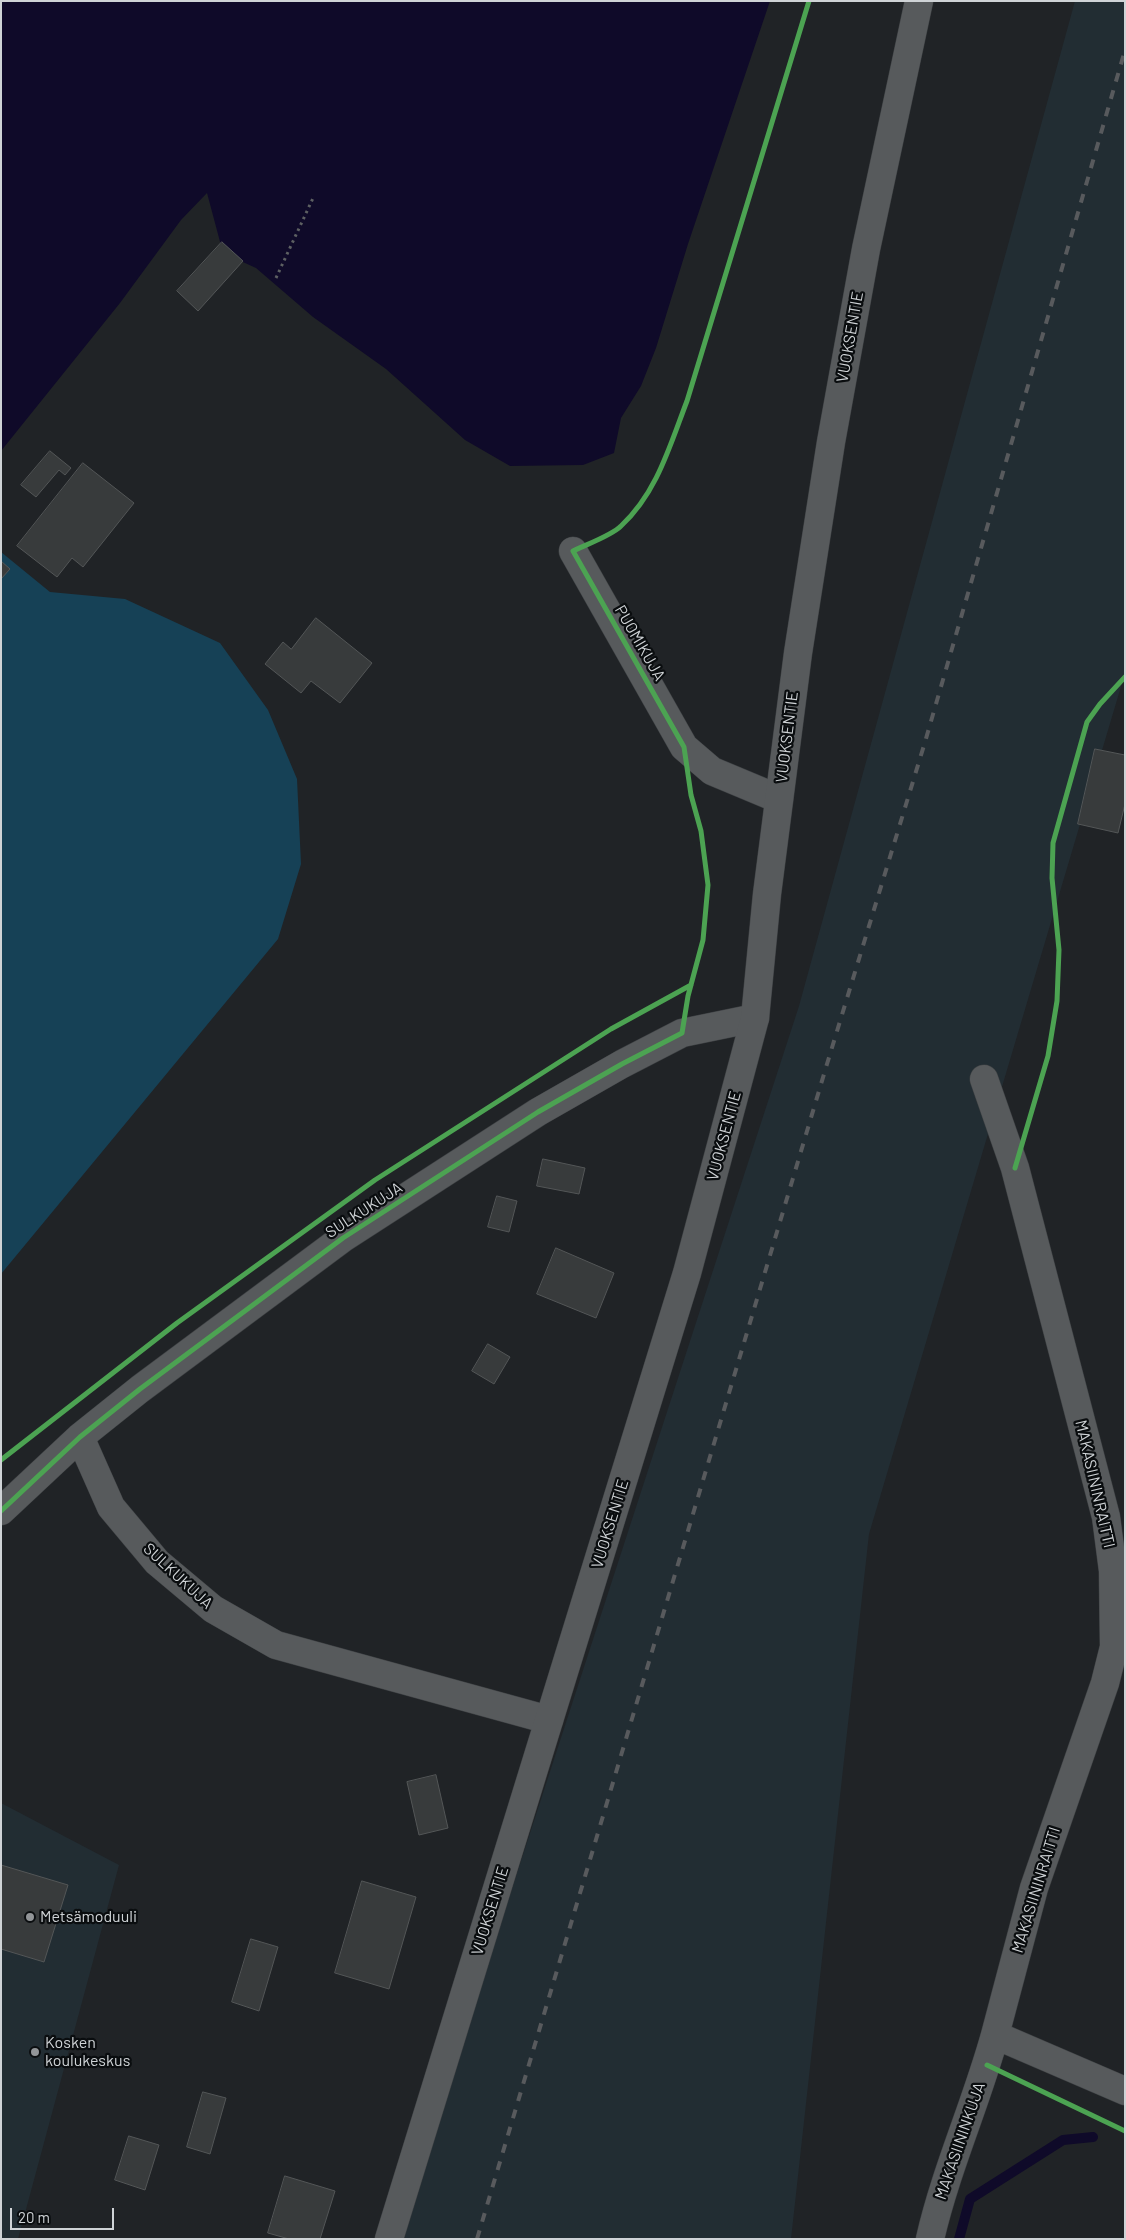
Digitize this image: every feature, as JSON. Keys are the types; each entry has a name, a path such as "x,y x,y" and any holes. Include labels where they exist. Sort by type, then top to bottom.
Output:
{"street":[{"name":"VUOKSENTIE","path":"389,2239 687,1273 755,1018 767,894 798,653 831,442 866,249 919,1"},
{"name":"PUOMIKUJA","path":"573,551 684,747 712,771 780,799"},
{"name":"SULKUKUJA","path":"549,1720 276,1645 213,1610 157,1562 110,1507 80,1437 140,1389 343,1238 538,1112 622,1064 682,1033 755,1018"},
{"name":"MAKASIININRAITTI","path":"984,1079 1018,1178 1106,1517 1113,1570 1114,1647 1105,1683 1034,1888 995,2035"},
{"path":"1,1511 80,1437"},
{"path":"995,2035 1125,2091"},
{"name":"MAKASIININKUJA","path":"930,2239 937,2208 987,2065 995,2035"}],"path":[{"path":"276,278 314,196"}],"shaded area":[{"path":"1,1 770,1 688,244 656,348 641,386 621,418 614,453 583,465 510,466 465,440 386,369 313,317 256,268 223,253 207,193 181,220 120,303 1,451"},
{"path":"1075,1 1125,1 1125,673 869,1534 791,2239 398,2239 799,1006"},
{"path":"1,552 50,592 125,599 220,643 268,710 297,779 301,864 278,939 1,1274"},
{"name":"Kosken koulukeskus","path":"1,1803 119,1865 18,2239 1,2239"}],"building":[{"path":"222,242 243,261 198,311 177,291"},
{"path":"50,451 71,468 65,475 59,470 36,497 21,485"},
{"path":"83,463 134,503 83,567 72,558 57,577 17,546"},
{"path":"1,561 10,569 1,579"},
{"path":"316,618 372,663 340,703 311,681 301,693 265,664 283,642 291,649"},
{"path":"1095,749 1125,755 1125,804 1118,833 1078,824"},
{"path":"543,1159 585,1168 579,1194 537,1186"},
{"path":"497,1196 517,1201 509,1232 488,1227"},
{"path":"556,1248 614,1273 596,1318 537,1294"},
{"path":"488,1344 510,1357 494,1384 472,1371"},
{"path":"436,1775 448,1828 419,1835 407,1782"},
{"name":"Metsämoduuli","path":"1,1865 68,1885 44,1962 1,1949"},
{"path":"362,1881 416,1897 389,1989 335,1973"},
{"path":"251,1939 278,1947 259,2011 232,2002"},
{"path":"203,2092 226,2098 210,2154 187,2147"},
{"path":"129,2136 159,2145 145,2190 115,2180"},
{"path":"285,2176 335,2191 320,2239 289,2239 268,2233"}],"waterway":[{"path":"959,2239 970,2199 1063,2140 1093,2137"}],"railway":[{"path":"477,2239 827,1064 925,742 1125,50"}],"cycle path":[{"path":"1,1511 80,1437 140,1389 343,1238 538,1112 622,1064 682,1033 688,996 703,940 708,885 701,831 691,795 684,747 573,551 617,530 644,499 661,468 687,401 809,1"},
{"path":"1015,1168 1048,1056 1057,1001 1059,950 1052,878 1053,843 1087,722 1100,704 1125,677"},
{"path":"1,1460 177,1323 375,1180 611,1029 691,985"},
{"path":"987,2065 1125,2131"}],"place":[{"name":"Metsämoduuli","path":"30,1917"},
{"name":"Kosken koulukeskus","path":"35,2052"}]}
